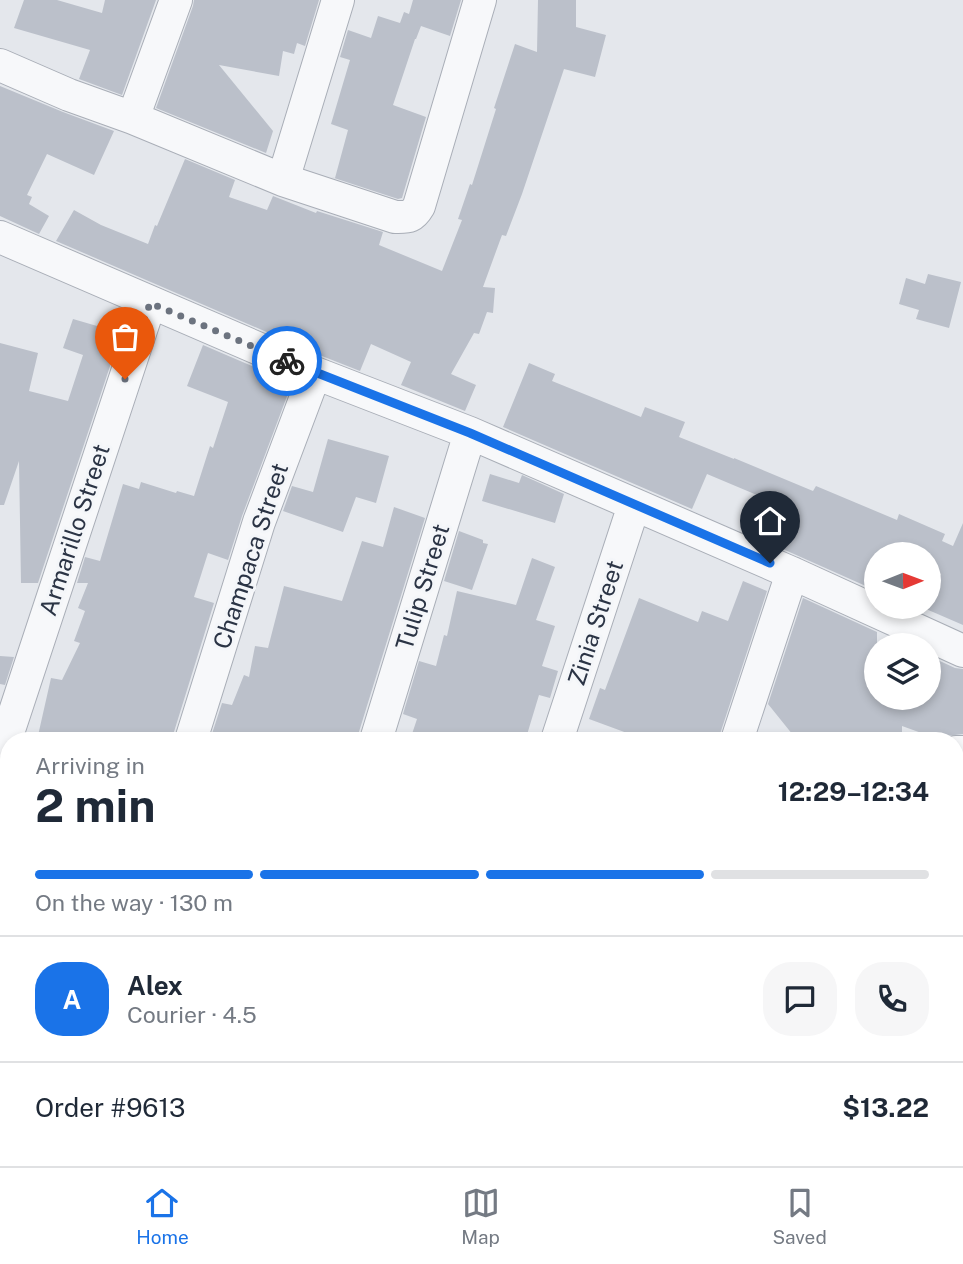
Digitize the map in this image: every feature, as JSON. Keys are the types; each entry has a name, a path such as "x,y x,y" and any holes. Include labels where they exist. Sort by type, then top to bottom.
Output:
{"street":[{"path":"132,118 176,0"},
{"path":"283,180 338,0"},
{"path":"0,65 283,180 395,217 408,217 415,214 419,206 480,0"},
{"path":"0,237 315,373 470,433 792,573 963,651"},
{"name":"Armarillo Street","path":"8,732 150,303"},
{"name":"Champaca Street","path":"193,732 259,522 315,373"},
{"name":"Tulip Street","path":"378,732 470,433"},
{"name":"Zinia Street","path":"560,732 634,505"},
{"path":"740,732 792,573"}],"building":[{"path":"24,0 57,0 102,13 105,0 156,0 122,95 79,79 90,50 14,28"},
{"path":"194,0 319,0 305,46 297,43 294,54 283,51 279,76 219,65 273,131 266,153 156,108"},
{"path":"413,0 461,0 450,36 421,26 393,105 426,117 402,198 398,199 331,177 335,178 348,130 331,124 350,60 340,57 348,30 371,38 378,16 400,23 404,12 409,14"},
{"path":"538,0 576,0 576,27 606,35 595,77 564,69 522,194 506,236 502,235 483,287 495,288 493,313 487,312 479,334 474,333 451,374 476,385 465,411 401,385 411,362 371,344 360,371 56,241 74,210 101,225 148,244 185,159 235,180 229,197 267,210 273,196 316,213 317,211 383,232 379,245 442,271 462,220 458,219 470,184 472,185 515,44 537,52"},
{"path":"0,86 114,131 94,175 47,154 27,195 32,197 29,204 49,216 39,234 0,216"},
{"path":"928,274 961,282 949,328 916,319 919,310 899,304 906,278 925,284"},
{"path":"73,319 121,333 38,583 21,583 19,461 4,505 0,505 0,343 38,353 29,391 68,401 83,355 63,348"},
{"path":"203,345 292,383 228,560 208,553 194,597 214,603 174,732 39,732 51,678 62,680 80,643 74,641 85,611 78,608 88,583 77,583 85,557 100,561 123,484 139,489 141,482 194,496 228,402 187,386"},
{"path":"529,363 555,374 552,381 641,417 645,407 685,422 679,437 813,491 816,486 897,520 899,514 945,534 942,541 953,546 963,523 963,625 942,616 942,542 864,542 864,585 749,534 764,498 707,474 692,509 503,427"},
{"path":"328,439 389,456 376,503 356,497 343,532 283,511 292,486 313,492"},
{"path":"490,474 519,483 522,475 564,494 555,523 482,501"},
{"path":"394,507 425,518 359,732 213,732 222,703 232,705 244,675 249,677 255,646 268,648 284,586 342,601 362,541 383,547"},
{"path":"459,531 488,544 472,590 444,581"},
{"path":"532,558 555,567 536,620 555,626 542,666 558,671 550,698 539,695 528,732 413,732 417,719 403,714 419,661 436,666 444,635 447,636 457,591 516,605"},
{"path":"743,581 767,591 721,732 624,732 589,719 600,688 605,690 639,598 698,622 702,611 728,621"},
{"path":"803,598 877,632 864,633 864,710 941,710 941,662 963,669 963,732 919,732 902,726 902,732 791,732 768,704"},
{"path":"0,656 14,657 5,685 0,684"}],"way so far":[{"path":"125,379 150,303 287,361"}],"route":[{"path":"287,361 470,433 770,563"}]}
